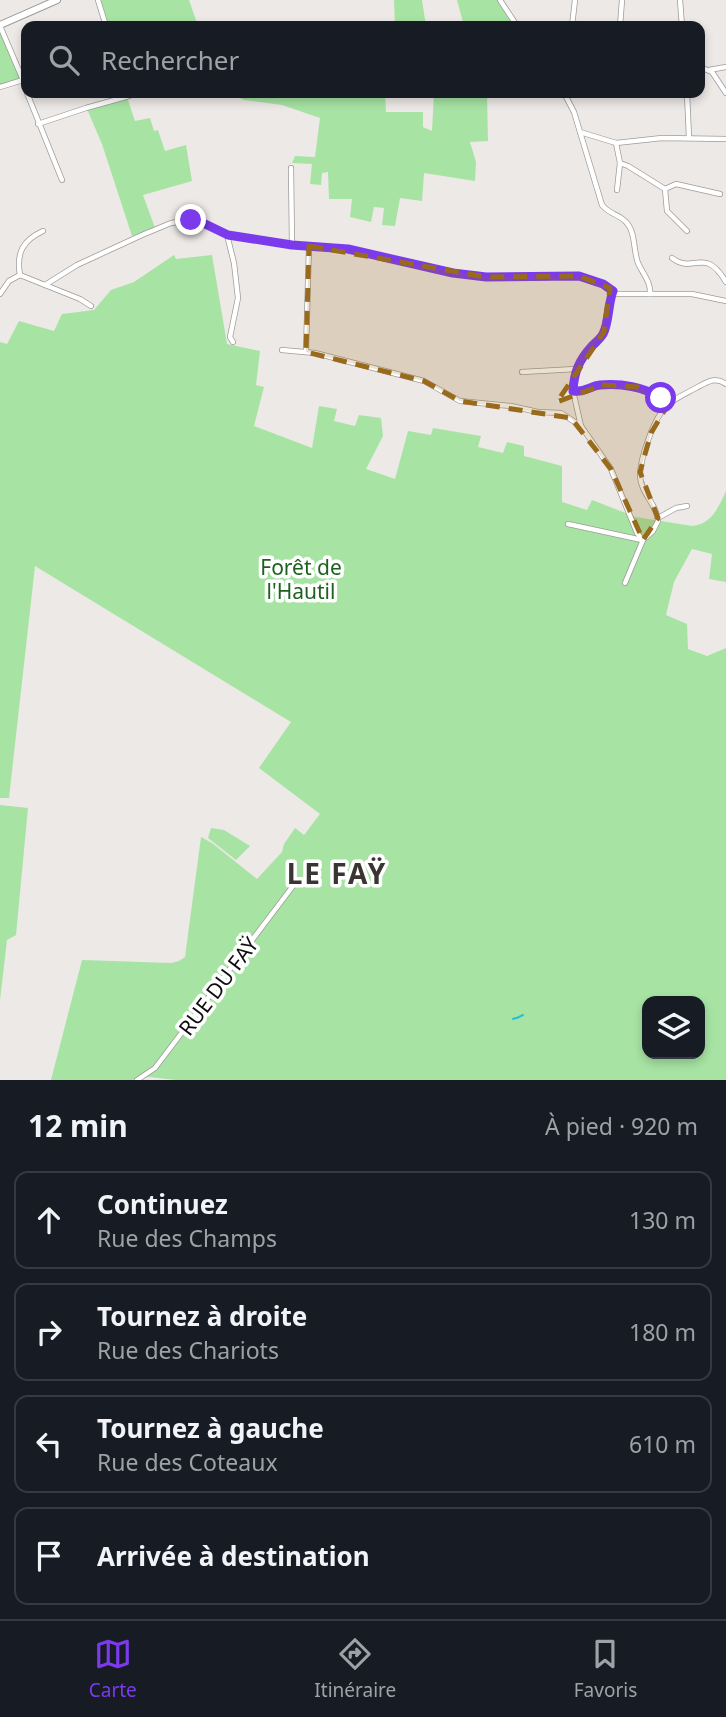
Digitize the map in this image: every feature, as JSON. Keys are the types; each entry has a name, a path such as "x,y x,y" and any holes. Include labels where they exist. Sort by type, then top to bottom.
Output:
{"main road":[{"path":"0,25 57,0"}],"street":[{"path":"98,0 104,21"},
{"path":"500,0 514,21"},
{"path":"573,21 575,0"},
{"path":"620,21 622,0"},
{"path":"680,0 682,21"},
{"path":"0,25 21,75"},
{"path":"705,69 726,67"},
{"path":"709,70 726,93"},
{"path":"0,87 21,81"},
{"path":"29,98 62,180"},
{"path":"38,124 116,98"},
{"path":"567,98 602,205 608,212 626,222 631,231 638,262 649,284 650,294"},
{"path":"687,98 689,138"},
{"path":"580,132 616,143 662,138 726,139"},
{"path":"616,143 620,163 617,190"},
{"path":"620,163 665,189"},
{"path":"291,168 292,245"},
{"path":"665,189 676,184 720,194"},
{"path":"665,189 667,211 687,231"},
{"path":"45,285 108,250 171,223 191,220 228,235 292,245 348,249 453,273 486,277 579,276 603,284 615,294 692,294 726,301"},
{"path":"20,275 19,252 25,243 43,231"},
{"path":"228,235 238,298 230,337 233,342"},
{"path":"306,352 309,246"},
{"path":"672,258 682,263 710,262 726,282"},
{"path":"20,275 91,306"},
{"path":"0,294 9,281 20,275"},
{"path":"581,426 573,391 576,369 582,357 604,332 613,291"},
{"path":"282,350 306,352 424,381 460,401 561,413 581,426 611,468 637,533 643,540"},
{"path":"522,372 576,369"},
{"path":"625,583 643,540 653,531 658,517 655,506 642,488 640,477 653,429 669,403 711,380 720,380 726,384"},
{"path":"573,391 588,391 599,385 626,386 649,391 669,403"},
{"path":"658,517 687,506"},
{"path":"568,524 643,540"},
{"name":"RUE DU FAŸ","path":"137,1080 155,1068 293,886"}],"highlighted area":[{"path":"309,246 486,277 579,276 610,288 604,332 557,402 602,385 638,387 669,403 651,433 640,472 658,518 643,540 611,469 571,418 460,401 424,381 306,352"}],"green space":[{"path":"101,0 189,0 196,21 107,21"},
{"path":"394,0 422,0 425,21 395,21"},
{"path":"457,0 498,0 514,21 463,21"},
{"path":"5,31 21,81 0,88 0,34"},
{"path":"127,98 135,121 150,118 154,131 158,130 165,151 186,145 192,181 143,195 155,228 132,236 102,144 87,109"},
{"path":"240,98 385,98 386,112 423,112 423,127 432,131 434,98 487,98 488,141 470,142 476,162 475,181 424,173 422,201 400,198 395,226 382,225 384,208 374,207 371,222 350,217 352,199 329,199 328,172 322,173 321,185 310,184 312,164 292,163 295,156 315,157 320,118 282,105"},
{"name":"Forêt de l'Hautil","path":"174,255 176,259 212,255 227,344 260,351 256,385 264,387 254,426 312,448 319,406 337,409 334,421 355,426 359,415 381,418 383,436 366,469 395,479 408,431 431,435 433,428 481,436 478,447 503,453 507,442 524,446 524,456 562,466 562,502 587,510 592,500 636,517 692,526 709,519 726,491 726,582 709,579 712,554 692,549 674,582 666,615 687,624 688,649 707,656 726,648 726,1080 176,1080 149,1077 132,1080 51,1080 82,960 171,963 185,957 201,837 257,879 282,852 295,828 304,835 320,814 259,768 291,722 35,566 9,798 0,798 0,342 7,344 19,321 54,331 62,314 94,310 111,290 134,282"},
{"path":"0,805 28,808 16,935 7,940 0,1000"},
{"path":"211,828 224,830 250,846 236,860 208,838"}],"waterway":[{"path":"517,1018 523,1015"}],"district":[{"name":"LE FAŸ","path":"337,873"}],"route":[{"path":"191,220 228,235 292,245 348,249 453,273 512,278 579,276 603,284 613,291 608,304 606,326 601,337 582,357 573,379 573,391 588,391 599,385 626,386 638,387 661,398"}]}
